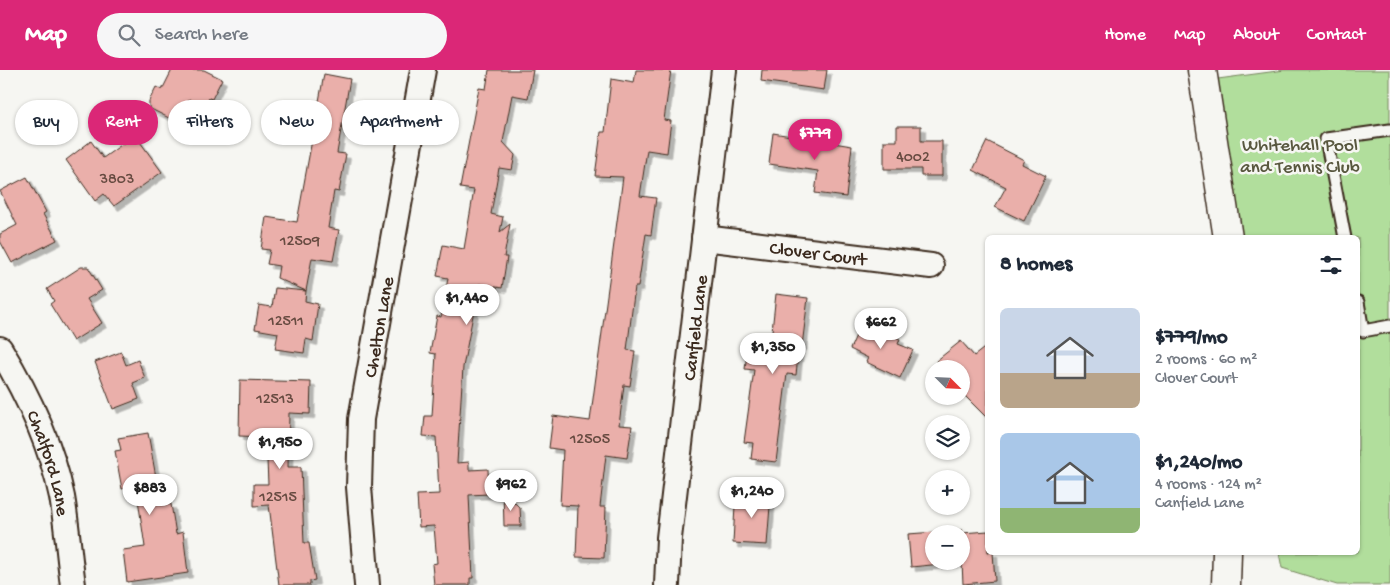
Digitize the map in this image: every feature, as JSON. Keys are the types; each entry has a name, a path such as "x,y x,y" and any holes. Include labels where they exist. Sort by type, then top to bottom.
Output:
{"street":[{"name":"Chelton Lane","path":"367,585 359,487 361,419 423,70"},
{"name":"Canfield Lane","path":"667,585 669,538 724,70"},
{"path":"1202,70 1228,235"},
{"name":"Clover Court","path":"704,238 931,266"},
{"name":"Chalford Lane","path":"0,349 31,404 52,462 62,497 74,585"},
{"path":"1226,585 1227,555"}],"lane":[{"path":"1344,235 1326,139 1390,130"},
{"path":"1360,313 1363,330 1390,326"}],"green space":[{"name":"Whitehall Pool and Tennis Club","path":"1285,70 1390,70 1390,585 1337,585 1282,568 1279,555 1360,555 1360,235 1229,235 1203,81"}],"building":[{"path":"172,70 204,70 222,79 212,99 168,100 168,118 158,112 158,100 150,100 156,87 162,90"},
{"path":"489,70 533,70 528,98 512,95 503,142 515,155 512,170 499,168 491,214 503,217 500,232 510,224 504,257 507,257 502,288 479,284 463,367 457,463 469,462 469,470 488,469 489,494 469,495 473,578 470,578 470,585 434,585 432,564 437,563 434,526 419,527 417,495 439,494 436,437 423,436 425,416 432,416 436,354 430,353 437,316 441,317 448,278 437,276 443,245 464,249 474,190 460,188 479,88 486,89"},
{"path":"636,70 671,70 664,120 671,121 667,153 647,150 640,196 656,198 651,235 646,234 638,287 635,287 627,350 635,351 630,386 624,385 619,425 632,426 627,458 606,455 600,507 606,507 604,558 576,557 578,506 560,505 563,450 549,448 553,416 590,421 623,177 595,176 601,132 605,132 611,79 634,83"},
{"path":"762,70 827,70 824,90 761,81"},
{"path":"324,74 350,79 346,100 342,100 342,125 337,153 346,154 339,192 334,191 328,228 339,230 333,261 312,258 306,291 277,278 279,266 267,264 270,250 261,249 266,217 297,222 311,145 332,145 332,100 319,100"},
{"path":"897,126 921,126 921,141 942,141 942,176 921,176 921,169 884,169 884,141 897,141"},
{"path":"773,133 852,146 846,197 815,193 818,171 769,164"},
{"path":"987,141 1024,160 1022,164 1046,176 1024,221 995,207 1006,187 973,170"},
{"path":"88,143 88,145 94,145 103,158 121,145 142,145 162,172 114,206 104,194 95,201 66,160"},
{"path":"27,177 46,212 43,214 57,240 12,263 0,241 0,234 17,225 0,191"},
{"path":"81,267 88,267 102,290 87,299 102,323 73,341 50,304 54,301 47,289"},
{"path":"275,288 306,291 305,301 318,304 313,341 306,339 304,353 275,349 278,333 255,329 259,305 272,307"},
{"path":"776,294 808,298 802,346 799,346 796,375 787,374 776,462 751,459 753,443 744,442 754,370 745,369 749,337 771,340"},
{"path":"862,322 900,339 898,344 913,350 900,378 866,362 868,358 850,349"},
{"path":"961,341 974,356 985,347 985,416 970,401 970,360 937,360"},
{"path":"121,352 126,365 138,360 145,378 133,383 139,399 113,409 95,362"},
{"path":"240,380 311,382 310,414 289,413 288,467 301,467 304,543 309,543 315,580 310,581 310,585 279,585 269,505 254,506 254,484 268,484 266,437 239,436"},
{"path":"148,433 161,505 171,504 176,534 183,532 188,573 127,582 123,550 145,547 136,486 122,489 115,451 121,450 118,438"},
{"path":"503,491 520,508 521,526 504,526"},
{"path":"741,492 771,493 767,545 733,543 735,505 740,506"},
{"path":"985,531 985,555 993,555 995,581 963,584 962,570 970,570 970,532"},
{"path":"925,533 925,566 911,567 908,534"}]}
